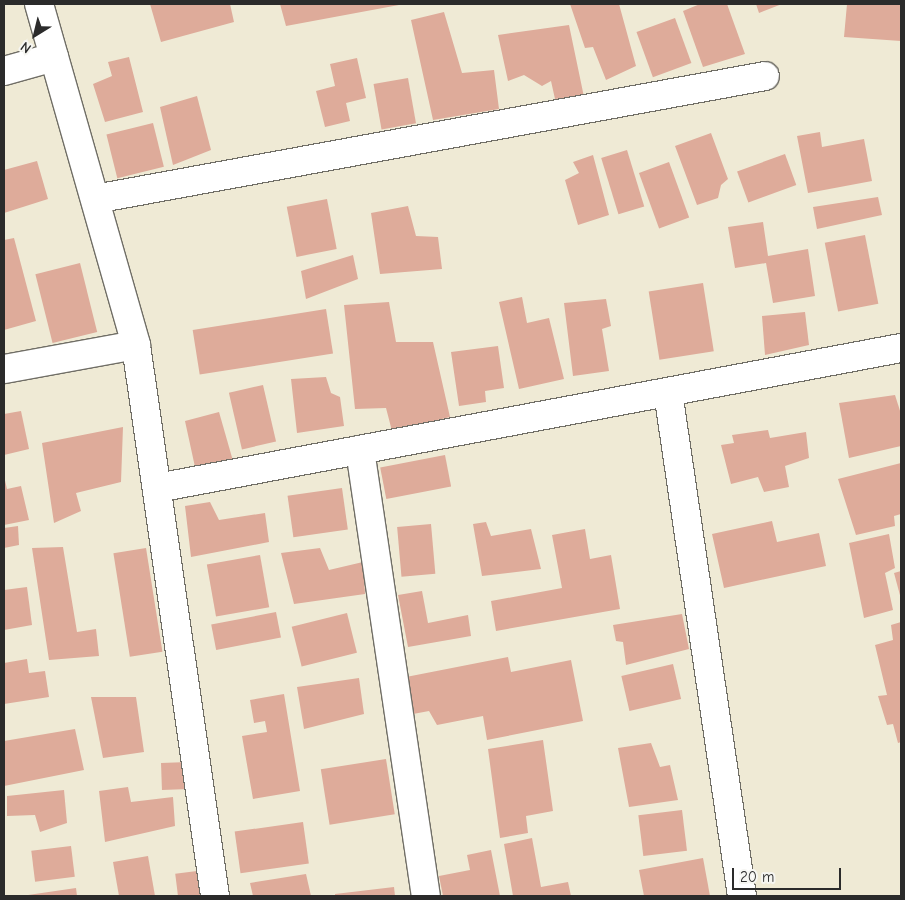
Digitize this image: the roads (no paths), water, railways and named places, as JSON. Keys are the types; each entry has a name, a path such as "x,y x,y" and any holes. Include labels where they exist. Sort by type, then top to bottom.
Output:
{"street":[{"path":"39,4 136,345 215,896"},
{"path":"4,71 54,57"},
{"path":"95,199 765,76"},
{"path":"4,369 136,345"},
{"path":"157,488 901,348"},
{"path":"668,392 742,896"},
{"path":"360,450 426,896"}]}
